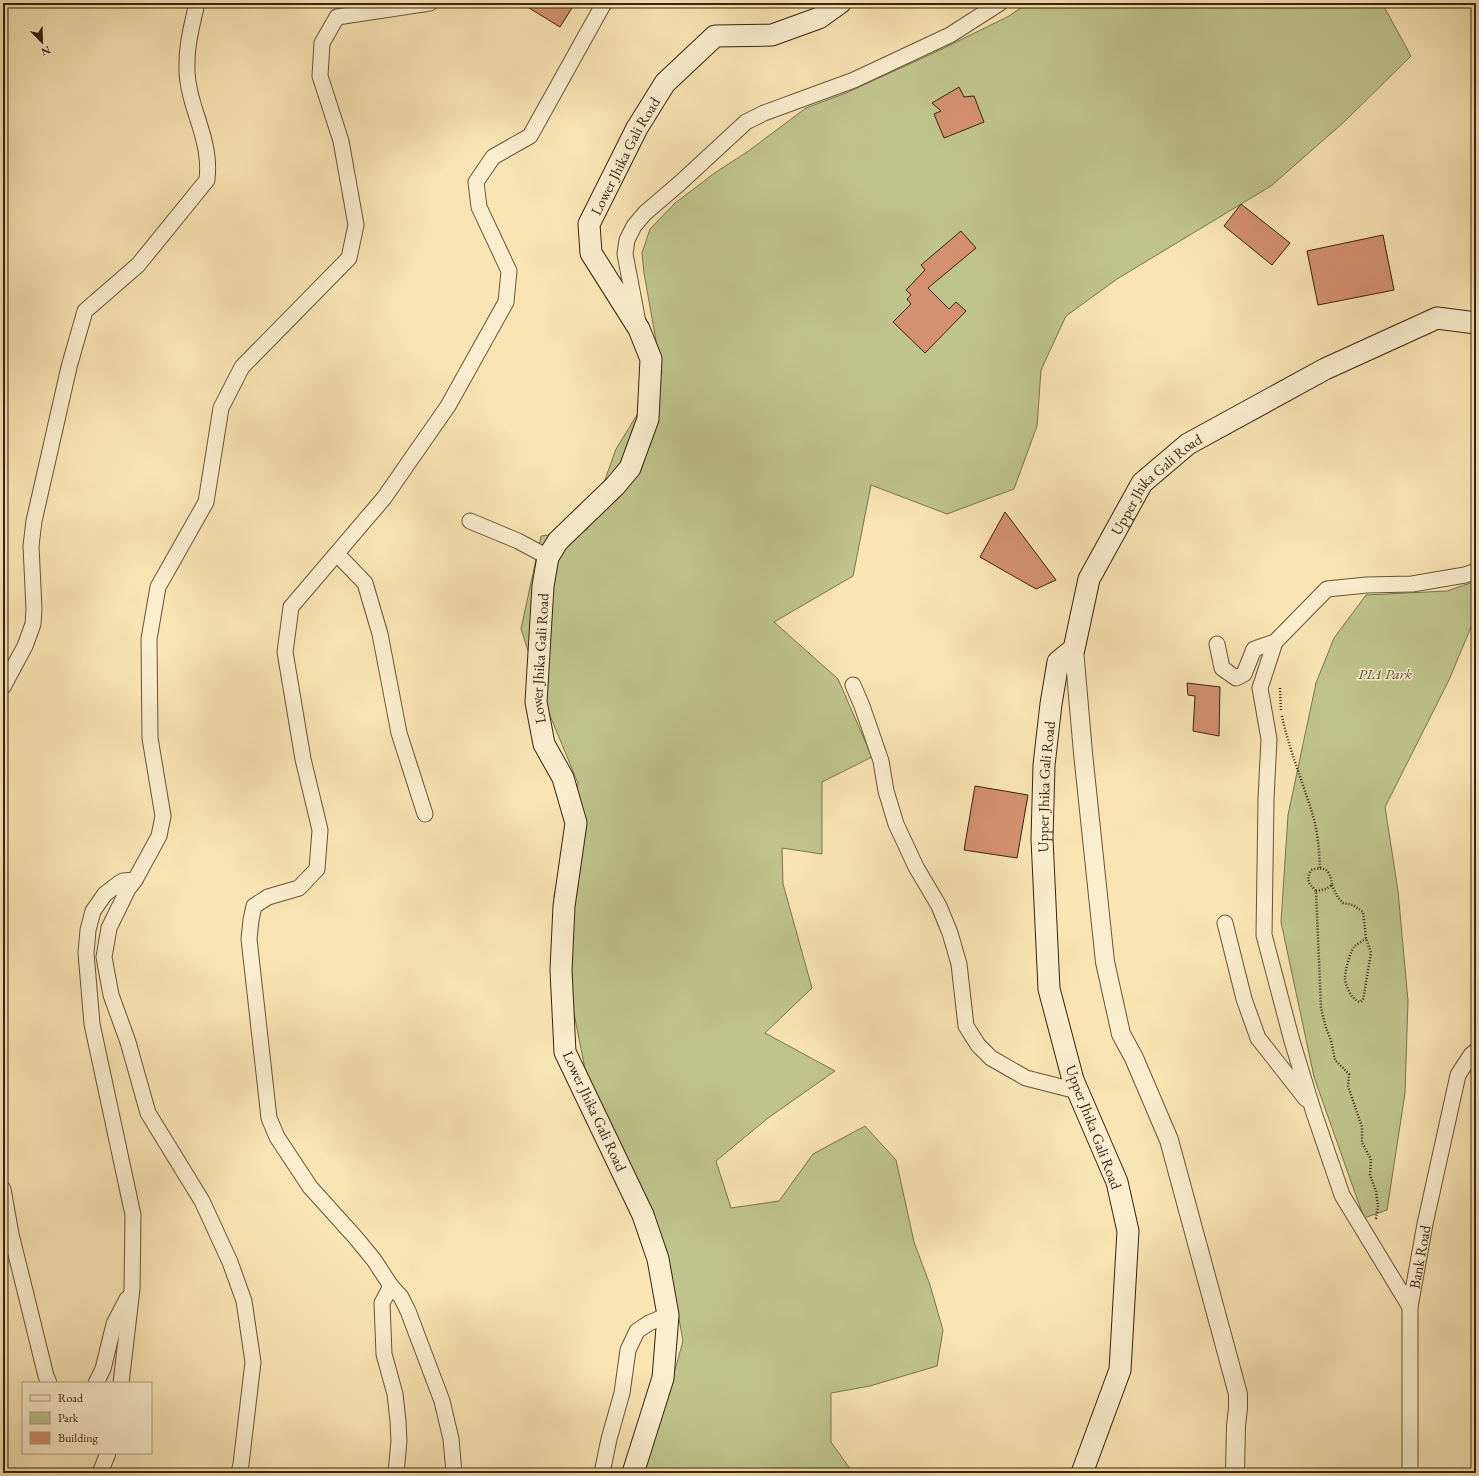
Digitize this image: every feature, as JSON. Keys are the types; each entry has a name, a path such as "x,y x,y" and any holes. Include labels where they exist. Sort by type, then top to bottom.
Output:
{"main road":[{"name":"Lower Jhika Gali Road","path":"633,1473 663,1378 668,1315 658,1259 643,1215 564,1052 561,970 564,906 576,823 563,778 544,744 536,702 543,586 548,557 558,541 615,486 630,468 648,419 651,359 639,329 591,253 589,224 607,186 641,122 665,83 715,36 772,35 819,18 840,3"},
{"name":"Upper Jhika Gali Road","path":"1082,1473 1120,1370 1128,1231 1117,1182 1073,1080 1049,989 1042,839 1044,765 1051,704 1058,662 1074,649 1090,580 1142,483 1188,444 1325,369 1437,318 1476,323"}],"street":[{"path":"3,687 25,646 33,624 34,609 31,546 34,521 69,367 85,311 138,265 207,180 208,163 206,149 193,106 188,81 188,54 191,29 197,3"},
{"path":"239,1473 253,1362 244,1301 230,1262 202,1200 148,1113 128,1042 112,995 104,957 110,928 128,890 135,880 158,836 163,816 150,738 149,639 158,587 206,502 221,408 242,367 348,258 352,245 356,225 341,141 320,76 322,43 337,17 430,3"},
{"path":"454,1473 451,1439 442,1401 408,1310 401,1297 390,1286 374,1260 310,1187 278,1137 269,1118 249,939 254,906 268,897 299,888 317,869 320,830 304,759 285,652 291,607 384,498 448,406 506,302 509,271 479,207 476,182 493,157 530,136 604,3"},
{"path":"639,329 625,254 627,240 634,226 646,213 746,122 764,113 854,80 950,35 1000,3"},
{"path":"470,521 518,541 548,557"},
{"path":"337,554 365,583 380,634 399,733 425,814"},
{"path":"1410,1307 1342,1195 1312,1106 1288,1026 1264,935 1266,799 1269,739 1260,688 1275,642 1327,589 1367,585 1412,584 1465,575 1476,571"},
{"path":"1217,644 1222,668 1236,678 1244,674 1254,649 1275,642"},
{"path":"1074,649 1105,962 1121,1034 1134,1058 1169,1140 1238,1394 1235,1473"},
{"path":"853,685 881,761 886,791 896,824 916,867 939,906 950,933 959,964 966,1026 978,1045 991,1058 1026,1078 1077,1091"},
{"path":"120,1382 132,1289 133,1215 92,1024 86,953 88,930 93,911 105,894 118,884 123,881 135,880"},
{"path":"1224,923 1244,999 1258,1038 1312,1106"},
{"name":"Bank Road","path":"1410,1473 1410,1307 1458,1075 1471,1055 1476,1051"},
{"path":"3,1190 7,1236 49,1382"},
{"path":"390,1286 382,1303 384,1354 395,1394 398,1421 399,1441 396,1473"},
{"path":"96,1382 103,1369 114,1324 132,1289"},
{"path":"602,1473 609,1439 622,1393 628,1350 637,1331 650,1322 668,1315"},
{"path":"100,1473 108,1454"}],"path":[{"path":"1280,688 1281,710 1287,739 1313,817 1318,843 1320,868"},
{"path":"1361,1227 1376,1218 1378,1206 1376,1190 1370,1175 1371,1159 1362,1143 1362,1127 1348,1086 1349,1074 1335,1060 1331,1040 1321,1008 1316,891 1310,884 1308,877 1311,870 1320,868 1326,870 1338,898 1343,903 1353,905 1363,912 1366,938 1371,953 1363,1000 1360,1002 1356,1001 1350,993 1345,977 1354,948 1366,938"},
{"path":"1316,891 1326,889 1332,885"}],"green space":[{"path":"1028,3 1382,3 1411,56 1344,122 1271,186 1117,279 1066,316 1041,370 1037,426 1014,489 947,514 871,485 853,576 774,622 838,679 872,757 822,782 822,854 782,848 783,884 812,988 765,1033 835,1071 768,1118 716,1161 731,1208 779,1201 813,1154 865,1126 896,1160 914,1242 930,1285 943,1330 937,1366 870,1386 831,1393 831,1442 853,1473 639,1473 670,1388 683,1341 670,1269 586,1074 568,983 554,896 562,870 578,783 546,706 521,629 541,536 587,530 616,449 662,374 644,273 642,253 650,229 675,203 806,108 846,93 942,49 1009,16"},
{"name":"PIA Park","path":"1476,581 1476,615 1449,680 1385,807 1398,891 1408,1001 1405,1093 1387,1210 1364,1218 1314,1077 1281,922 1288,815 1316,683 1334,638 1366,595 1447,591"}],"building":[{"path":"521,3 575,3 560,27"},
{"path":"959,87 964,97 974,96 984,122 944,138 934,114 941,111 932,103"},
{"path":"1241,204 1290,243 1272,265 1224,226"},
{"path":"961,231 976,248 928,288 949,309 956,302 966,311 925,353 893,322 911,304 907,299 911,295 906,290 925,270 921,265"},
{"path":"1383,235 1394,290 1318,305 1307,251"},
{"path":"1005,512 1056,580 1036,589 980,557"},
{"path":"1187,683 1220,687 1219,736 1193,731 1195,696 1188,695"},
{"path":"975,786 1028,795 1017,858 964,850"}]}
